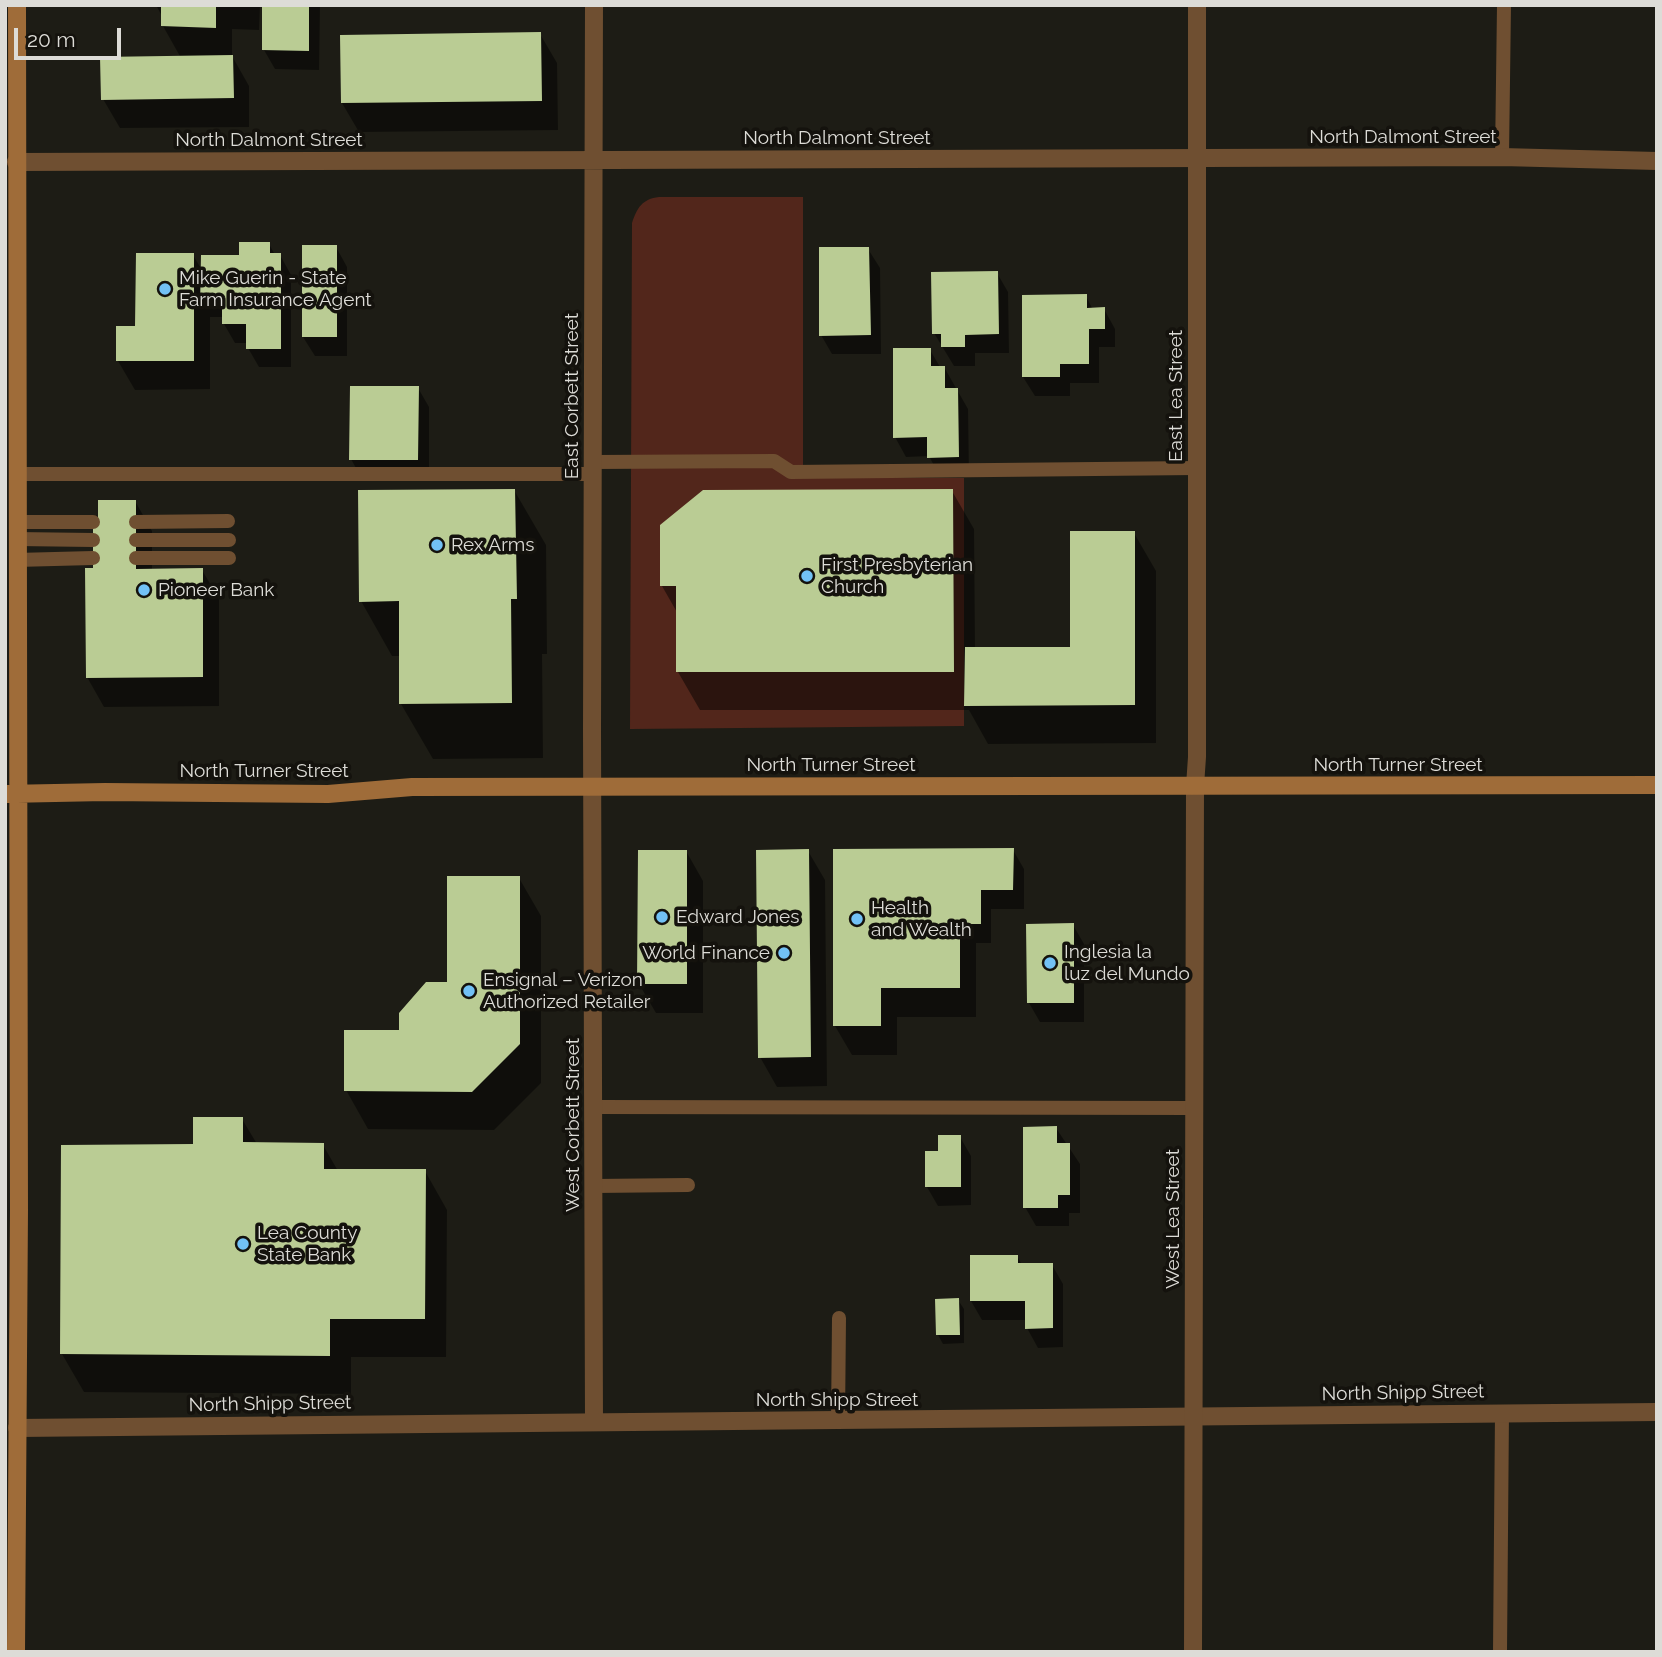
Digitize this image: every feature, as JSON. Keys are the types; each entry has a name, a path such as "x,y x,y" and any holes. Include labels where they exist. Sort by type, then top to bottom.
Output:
{"main road":[{"path":"16,1652 11,1428 12,1209 19,1121 11,794 17,530 17,5"},
{"path":"5,247 16,230"},
{"name":"North Turner Street","path":"11,794 328,794 412,787 1657,785"},
{"path":"5,1096 19,1121"}],"street":[{"name":"East Corbett Street","path":"592,787 594,5"},
{"name":"East Lea Street","path":"1195,786 1198,757 1197,5"},
{"name":"North Dalmont Street","path":"16,162 1502,157 1657,160"},
{"name":"West Lea Street","path":"1193,1652 1195,786"},
{"name":"West Corbett Street","path":"592,787 594,1422"},
{"name":"North Shipp Street","path":"11,1428 1657,1412"}],"lane":[{"path":"1502,157 1504,5"},
{"path":"16,474 593,468 774,461 791,472 1197,468"},
{"path":"136,522 228,521"},
{"path":"17,530 93,522"},
{"path":"17,530 93,540"},
{"path":"136,540 229,540"},
{"path":"16,560 93,558"},
{"path":"136,558 229,558"},
{"path":"594,1107 1195,1108"},
{"path":"594,1185 688,1185"},
{"path":"838,1421 839,1318"},
{"path":"1500,1652 1502,1412"}],"shaded area":[{"path":"659,197 803,197 803,478 964,478 964,726 630,729 632,223 641,205"}],"building":[{"path":"161,5 216,5 216,28 161,26"},
{"path":"262,5 309,5 309,51 262,50"},
{"path":"541,32 542,101 341,103 340,35"},
{"path":"233,55 234,98 101,100 100,57"},
{"path":"239,242 270,242 270,253 281,253 281,349 246,349 246,324 222,324 222,308 200,308 201,255 239,255"},
{"path":"302,245 337,245 337,337 302,337"},
{"path":"819,247 869,247 871,335 819,336"},
{"name":"Mike Guerin - State Farm Insurance Agent","path":"136,253 194,253 194,361 116,361 116,326 135,326"},
{"path":"998,271 999,334 965,335 965,347 941,347 941,334 932,334 931,272"},
{"path":"1087,294 1087,308 1105,307 1105,329 1089,329 1089,364 1060,364 1060,377 1022,377 1022,295"},
{"path":"893,348 931,348 931,366 945,366 945,388 958,388 959,457 927,458 927,437 893,438"},
{"path":"350,386 419,386 418,460 349,460"},
{"name":"Rex Arms","path":"515,489 517,599 511,599 512,703 399,704 399,601 359,602 358,490"},
{"name":"First Presbyterian Church","path":"953,489 954,672 676,672 676,586 660,586 660,525 703,490"},
{"name":"Pioneer Bank","path":"98,500 136,500 136,569 203,568 203,677 86,678 85,568 93,568 93,517 98,517"},
{"path":"1070,531 1135,531 1135,705 964,706 965,647 1070,647"},
{"path":"1014,848 1013,890 981,890 981,924 960,924 960,988 881,988 881,1026 833,1026 833,849"},
{"name":"World Finance","path":"809,849 811,1057 758,1058 756,850"},
{"name":"Edward Jones","path":"638,850 687,850 687,984 637,984"},
{"name":"Ensignal – Verizon Authorized Retailer","path":"447,876 520,876 520,1044 472,1092 344,1091 344,1030 399,1030 399,1013 426,982 447,982"},
{"name":"Inglesia la luz del Mundo","path":"1074,923 1074,1003 1027,1003 1026,924"},
{"name":"Lea County State Bank","path":"193,1117 243,1117 243,1142 324,1143 324,1169 426,1169 425,1319 330,1319 330,1356 60,1354 61,1145 193,1144"},
{"path":"1057,1126 1057,1143 1070,1143 1070,1195 1058,1195 1058,1208 1023,1208 1023,1127"},
{"path":"938,1135 961,1135 961,1187 925,1187 925,1151 938,1151"},
{"path":"970,1255 1018,1255 1018,1263 1053,1263 1053,1328 1025,1329 1025,1301 970,1301"},
{"path":"959,1298 960,1335 936,1335 935,1299"}],"place":[{"name":"Mike Guerin - State Farm Insurance Agent","path":"165,289"},
{"name":"Rex Arms","path":"437,545"},
{"name":"First Presbyterian Church","path":"807,576"},
{"name":"Pioneer Bank","path":"144,590"},
{"name":"Edward Jones","path":"662,917"},
{"name":"Health and Wealth","path":"857,919"},
{"name":"World Finance","path":"784,953"},
{"name":"Inglesia la luz del Mundo","path":"1050,963"},
{"name":"Ensignal – Verizon Authorized Retailer","path":"469,991"},
{"name":"Lea County State Bank","path":"243,1244"}]}
